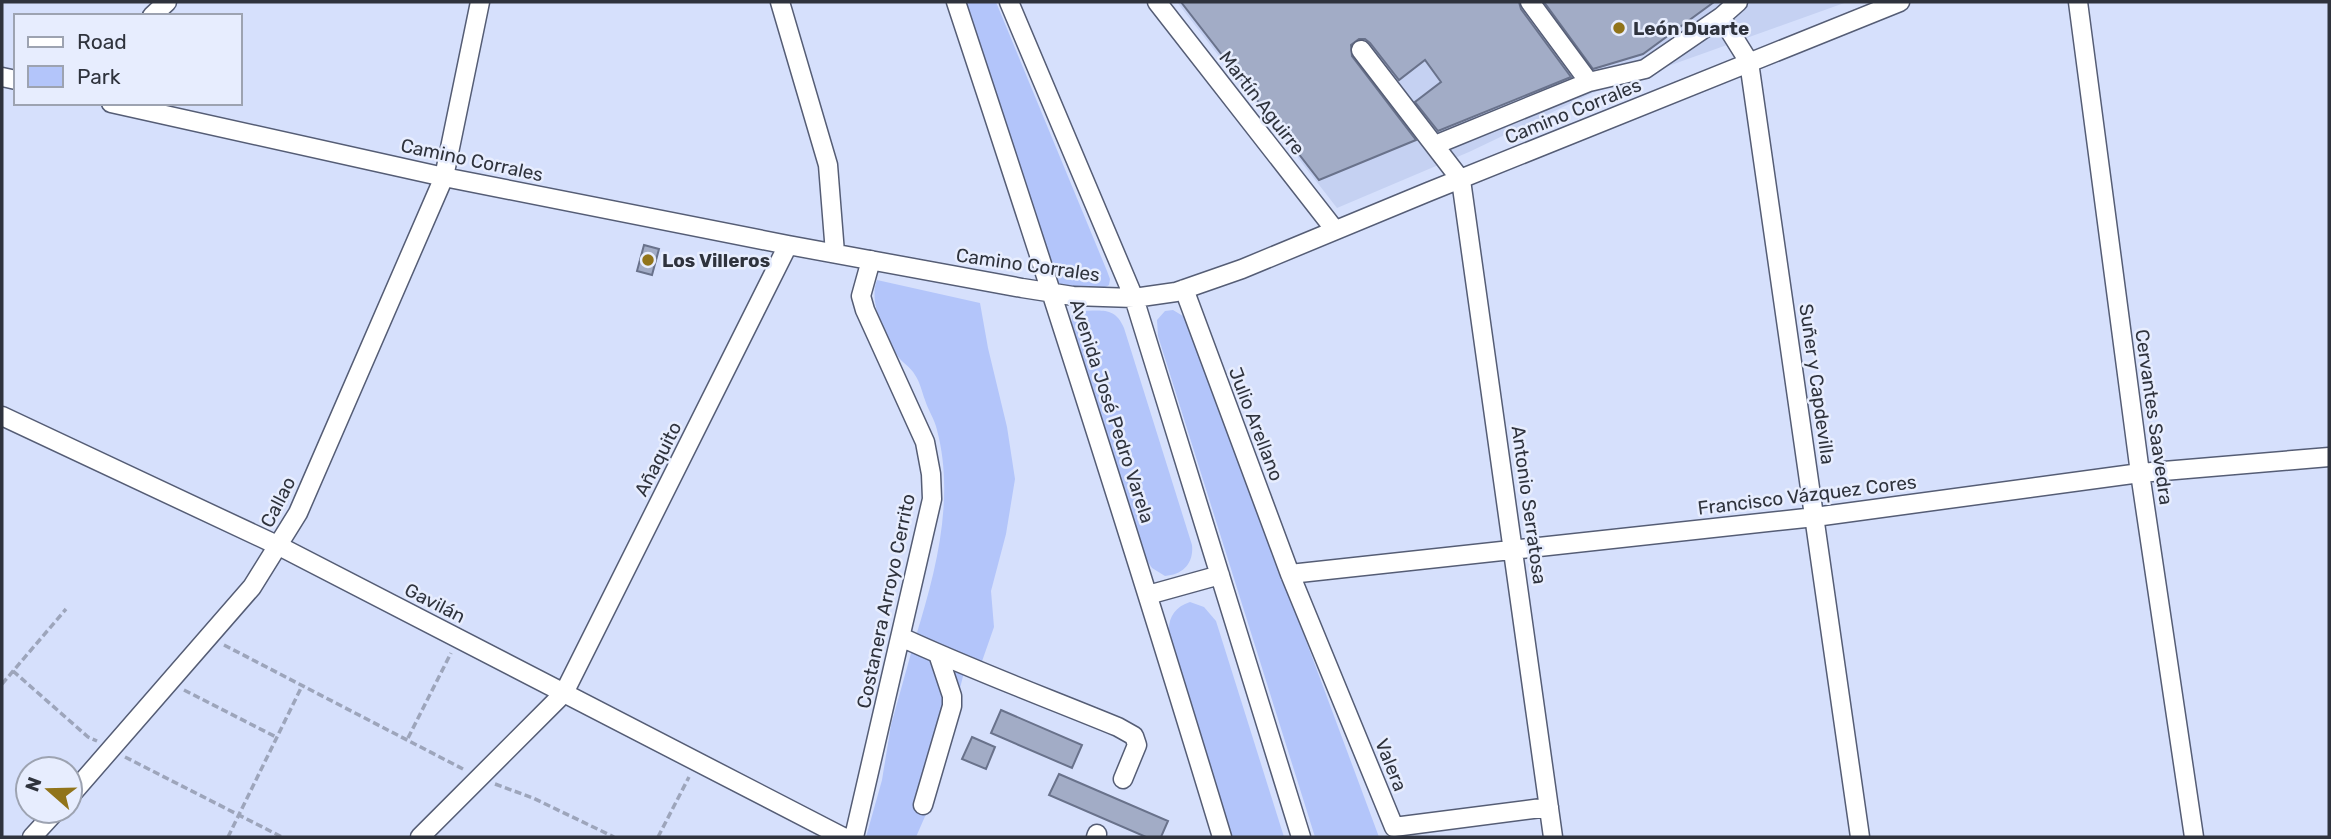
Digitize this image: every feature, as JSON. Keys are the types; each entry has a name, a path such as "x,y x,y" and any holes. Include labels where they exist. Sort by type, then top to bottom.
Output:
{"street":[{"path":"154,14 167,2"},
{"name":"Callao","path":"84,781 252,587 298,513 444,177 480,2"},
{"path":"780,2 828,165 835,253"},
{"name":"Avenida José Pedro Varela","path":"956,2 1148,594 1222,837"},
{"path":"1009,2 1134,298 1301,837"},
{"name":"Martín Aguirre","path":"1157,2 1335,230"},
{"path":"1530,2 1589,82"},
{"path":"1435,145 1589,82 1645,69 1721,17 1738,2"},
{"name":"Camino Corrales","path":"120,105 444,177 788,245 1052,293 1134,298 1184,289 1242,269 1900,2"},
{"name":"Cervantes Saavedra","path":"2078,2 2140,473 2193,837"},
{"path":"1721,17 1749,62"},
{"path":"1362,50 1461,180"},
{"name":"Suñer y Capdevilla","path":"1749,62 1860,837"},
{"name":"Antonio Serratosa","path":"1461,180 1553,837"},
{"name":"Añaquito","path":"420,837 564,693 788,245"},
{"name":"Costanera Arroyo Cerrito","path":"854,837 932,499 926,442 861,296 871,260"},
{"name":"Julio Arellano","path":"1184,289 1290,574"},
{"name":"Gavilán","path":"2,416 279,546 843,837"},
{"name":"Francisco Vázquez Cores","path":"1290,574 1815,517 2140,473 2329,457"},
{"name":"Valera","path":"1290,574 1394,827 1549,807"},
{"path":"1148,594 1220,575"},
{"path":"901,637 977,672 1011,683 1134,736 1137,745 1123,779"},
{"path":"923,805 951,706 951,696 938,654"}],"path":[{"path":"2,684 66,609"},
{"path":"210,638 481,778 533,798 614,837"},
{"path":"408,738 458,638"},
{"path":"13,671 88,737 282,837"},
{"path":"170,683 276,737"},
{"path":"228,837 302,686"},
{"path":"658,837 697,762"}],"shaded area":[{"path":"1177,2 1847,2 1590,94 1469,152 1337,208"}],"green space":[{"path":"965,2 996,2 1110,279 1109,285 1103,288 1081,290 1055,281"},
{"path":"877,280 980,303 1007,427 1015,479 1006,534 991,591 994,627 980,667 916,636 941,534 944,508 942,456 936,426 918,381 897,355 879,318 875,298"},
{"path":"1173,310 1183,316 1189,326 1379,837 1315,837 1158,336 1157,320 1165,311"},
{"path":"1079,311 1106,311 1116,316 1124,328 1192,545 1189,562 1177,573 1165,576 1152,568 1146,559 1072,327 1072,314"},
{"path":"1190,602 1204,607 1216,621 1284,837 1232,837 1169,633 1174,613"},
{"path":"913,646 964,672 933,798 916,837 866,837 882,780 891,725"}],"building":[{"path":"1181,2 1519,2 1521,9 1571,77 1438,131 1415,102 1441,82 1425,60 1399,80 1370,43 1359,39 1351,45 1352,56 1416,140 1319,180"},
{"name":"León Duarte","path":"1544,2 1714,2 1643,54 1593,69"},
{"name":"Los Villeros","path":"644,245 659,249 652,275 637,271"},
{"path":"1001,710 1082,745 1072,768 991,733"},
{"path":"972,737 995,747 986,769 962,759"},
{"path":"1059,774 1168,821 1161,837 1146,837 1049,795"}],"place":[{"name":"León Duarte","path":"1619,28"},
{"name":"Los Villeros","path":"648,260"}]}
